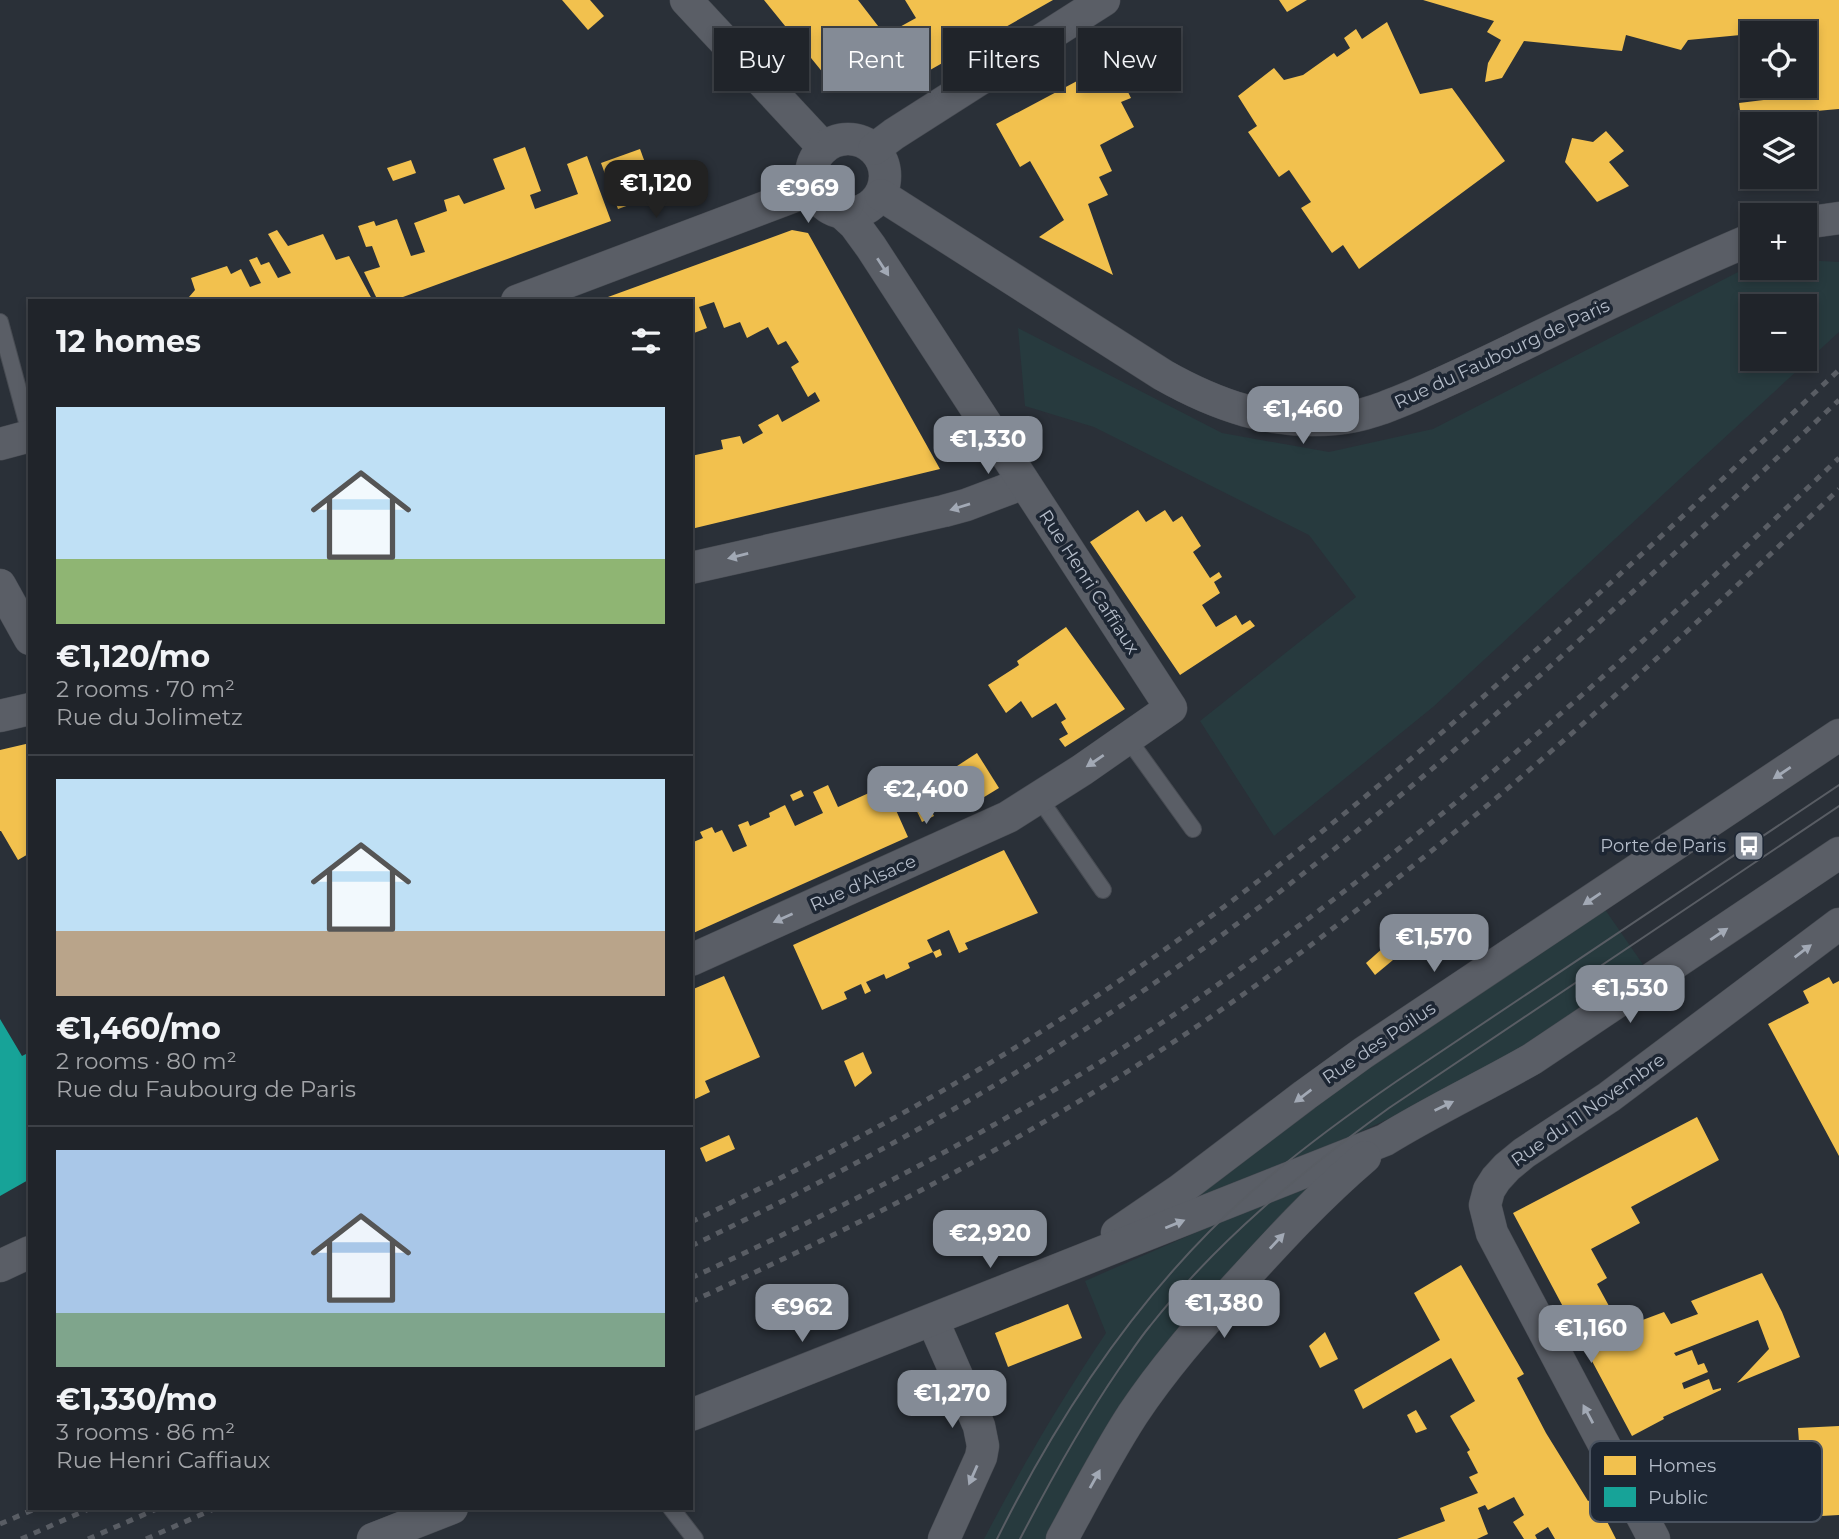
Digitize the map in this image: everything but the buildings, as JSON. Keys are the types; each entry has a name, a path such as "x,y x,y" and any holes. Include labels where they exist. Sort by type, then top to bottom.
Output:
{"street":[{"path":"686,0 824,148"},
{"path":"874,149 1104,0"},
{"path":"849,138 865,142 874,149 884,163 886,173 881,195 874,204 864,210 842,213 818,199 813,189 812,166 816,156 824,148 838,139 849,138"},
{"path":"522,299 813,189"},
{"name":"Rue du Faubourg de Paris","path":"881,195 1192,391 1258,415 1307,420 1349,418 1385,408 1740,244"},
{"name":"Rue Henri Caffiaux","path":"842,213 862,234 1171,708"},
{"path":"1817,221 1839,218"},
{"path":"0,444 28,435"},
{"path":"693,568 944,512 1024,483"},
{"path":"0,585 28,635"},
{"name":"Rue d'Alsace","path":"693,959 987,827 1039,798 1171,708"},
{"path":"0,716 28,709"},
{"name":"Rue des Poilus","path":"1066,1267 1180,1191 1352,1061 1839,735"},
{"name":"Rue des Poilus","path":"693,1414 1385,1140 1532,1059 1839,853"},
{"name":"Rue du 11 Novembre","path":"1602,1441 1492,1233 1485,1205 1489,1190 1496,1179 1524,1153 1617,1091 1839,924"},
{"path":"1062,1539 1117,1440 1171,1361 1297,1221 1332,1185 1385,1140"},
{"path":"0,1266 28,1253"},
{"path":"933,1321 979,1426 983,1446 981,1457 944,1539"},
{"path":"373,1539 447,1510"},
{"name":"Rue du 11 Novembre","path":"1645,1522 1654,1539"}],"lane":[{"path":"0,322 28,427"},
{"path":"1128,738 1193,829"},
{"path":"1039,798 1103,890"},
{"path":"673,1510 695,1539"}],"green space":[{"path":"1817,261 1839,262 1839,332 1817,352 1817,294 1740,294 1740,371 1797,371 1433,707 1274,836 1200,721 1356,597 1309,535 1094,427 1025,406 1018,328 1222,433 1329,452 1433,429 1740,271 1740,280 1817,280"},
{"path":"1604,908 1644,966 1527,1047 1397,1115 1153,1226 1305,1111"},
{"path":"1318,1179 1047,1539 984,1539 1042,1434 1106,1333 1085,1281"}],"tram line":[{"path":"997,1539 1048,1444 1106,1354 1173,1270 1249,1194 1322,1135 1397,1081 1839,785"},
{"path":"1020,1539 1079,1431 1142,1336 1203,1265 1262,1209 1324,1157 1389,1108 1839,806"}],"railway":[{"path":"693,1221 870,1131 1043,1031 1154,957 1245,891 1422,750 1507,676 1839,370"},
{"path":"693,1245 874,1153 1052,1051 1166,975 1256,910 1429,772 1513,699 1839,400"},
{"path":"693,1277 865,1194 978,1134 1089,1069 1237,971 1329,903 1462,798 1590,688 1839,458"},
{"path":"693,1301 849,1227 979,1159 1120,1076 1288,962 1501,794 1673,644 1839,489"},
{"path":"0,1524 32,1510"},
{"path":"21,1539 86,1510"},
{"path":"88,1539 154,1510"},
{"path":"146,1539 211,1510"}],"place":[{"name":"Porte de Paris","path":"1749,846"}]}
